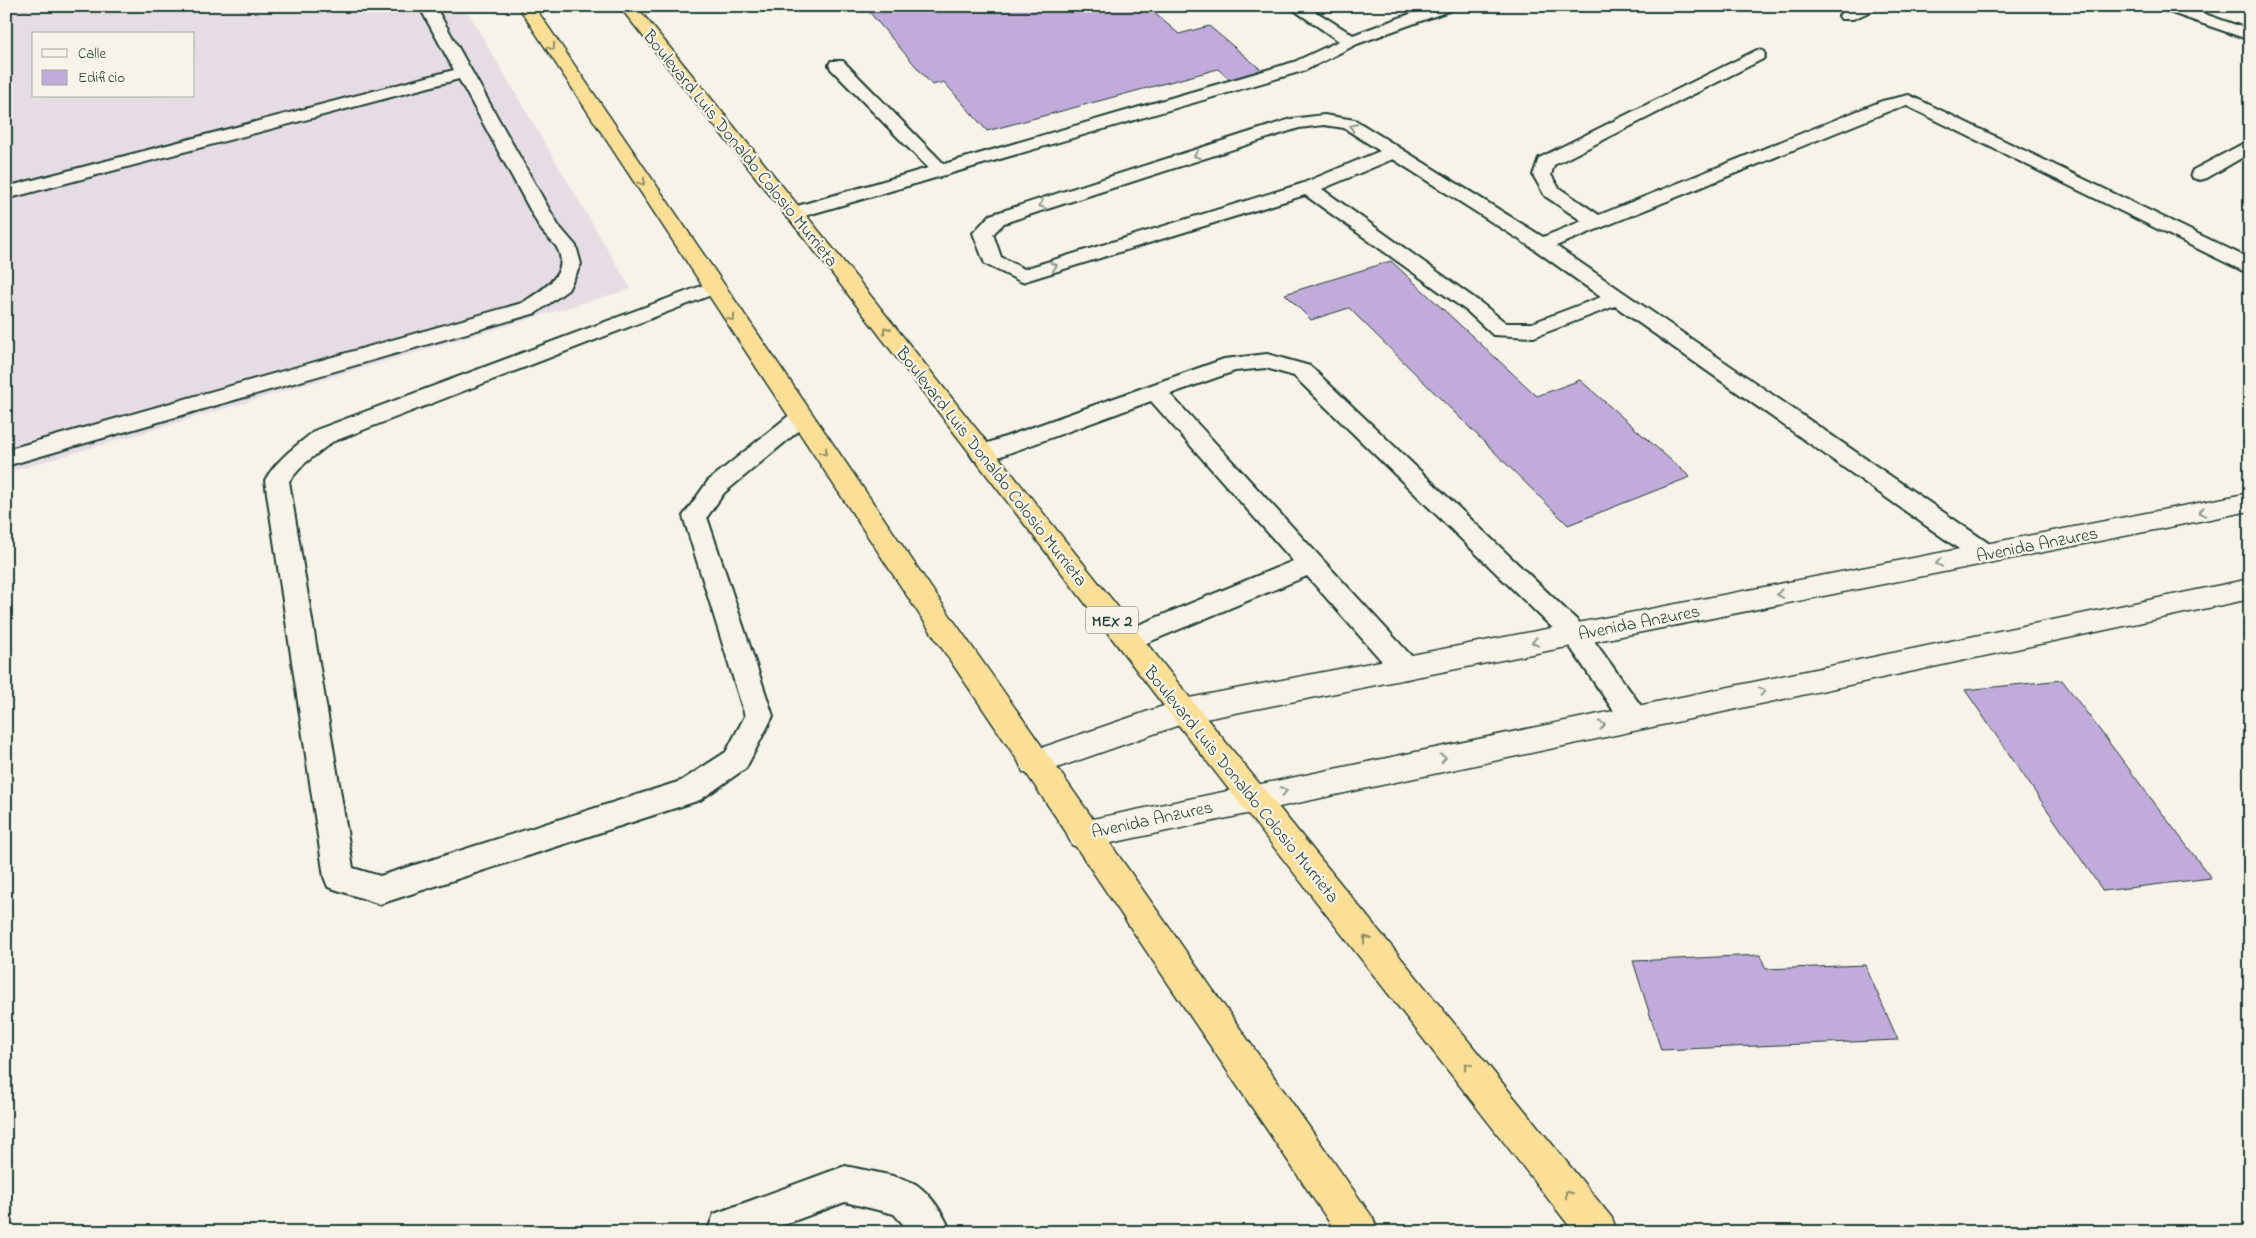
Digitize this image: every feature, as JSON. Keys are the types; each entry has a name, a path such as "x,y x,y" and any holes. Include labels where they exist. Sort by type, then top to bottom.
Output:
{"highway":[{"path":"526,6 712,288 1034,763 1359,1232"},
{"name":"Boulevard Luis Donaldo Colosio Murrieta","path":"627,6 794,213 1184,712 1598,1232"}],"street":[{"name":"Avenida Anzures","path":"1034,763 1184,712 2250,502"},
{"name":"Avenida Anzures","path":"1083,834 2250,589"}],"lane":[{"path":"6,458 529,308 561,286 571,264 566,246 550,228 427,6"},
{"path":"1296,6 1350,40"},
{"path":"794,213 1300,66 1350,40 1448,6"},
{"path":"1847,16 1870,6"},
{"path":"2166,6 2250,35"},
{"path":"1596,222 1552,192 1542,175 1545,162 1757,55"},
{"path":"837,65 940,170"},
{"path":"6,193 464,72"},
{"path":"1541,245 1888,105 1909,100 2250,267"},
{"path":"1394,152 1308,188 1022,276 992,260 984,233 997,219 1296,123 1324,120 1349,124 1394,152 1541,245 1985,554"},
{"path":"2200,174 2250,145"},
{"path":"1308,188 1474,307 1501,330 1534,330 1617,298"},
{"path":"712,288 324,436 296,458 277,480 339,877 380,890 690,791 736,760 759,716 695,516 716,486 800,418"},
{"path":"982,454 1232,364 1267,360 1302,371 1575,634 1634,718"},
{"path":"1155,392 1405,668"},
{"path":"1128,640 1311,564"},
{"path":"724,1232 727,1227 845,1184 904,1198 931,1227 933,1232"}],"shaded area":[{"path":"6,6 464,6 631,289 6,473"}],"building":[{"path":"864,6 1146,6 1179,34 1209,26 1264,72 1231,81 1218,69 987,131 944,82 932,85"},
{"path":"1391,261 1537,396 1580,380 1690,477 1568,525 1349,308 1311,320 1285,294"},
{"path":"2062,680 2211,878 2103,891 1965,690"},
{"path":"1760,955 1766,969 1865,965 1898,1040 1661,1050 1633,961"}]}
